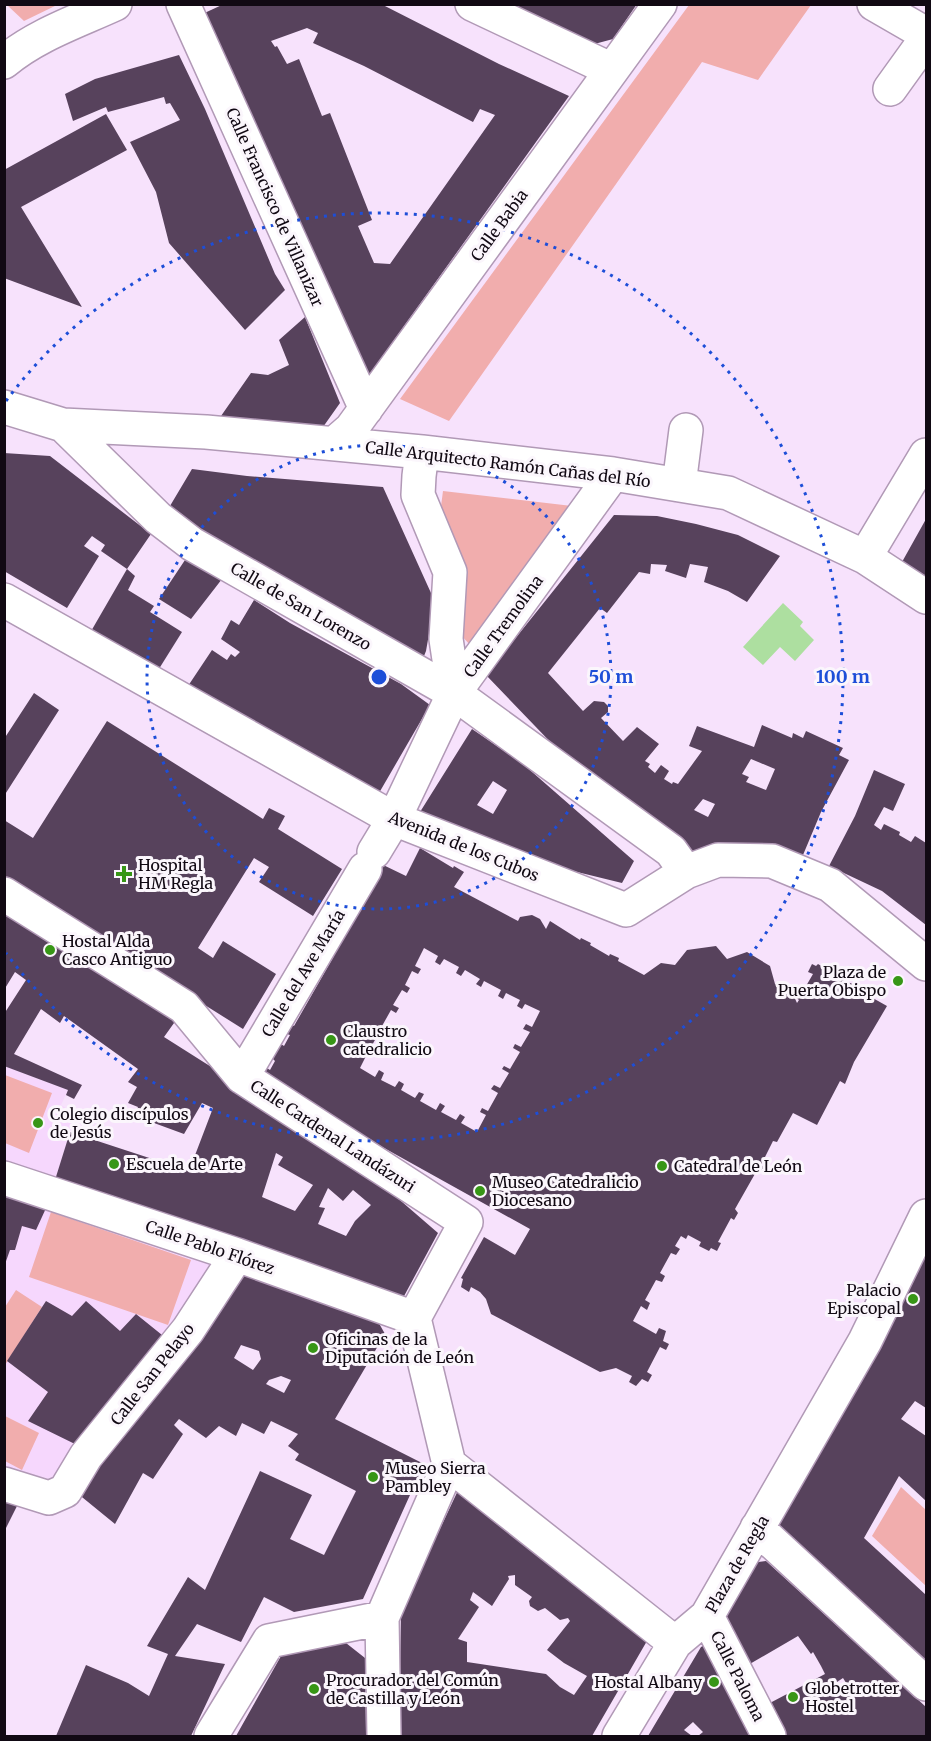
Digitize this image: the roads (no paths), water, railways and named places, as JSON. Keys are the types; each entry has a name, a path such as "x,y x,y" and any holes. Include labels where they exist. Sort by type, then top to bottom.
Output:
{"street":[{"path":"4,62 16,52 48,34 115,4"},
{"name":"Calle Francisco de Villanizar","path":"183,4 366,409"},
{"path":"472,4 612,70"},
{"name":"Calle Babia","path":"335,443 351,429 366,409 660,4"},
{"path":"874,4 927,34"},
{"path":"890,89 927,39"},
{"name":"Calle de San Lorenzo","path":"4,407 63,425 158,518 192,544 454,693 671,851 686,872"},
{"name":"Calle Arquitecto Ramón Cañas del Río","path":"63,425 206,432 335,443 613,474 728,493 865,557 927,597"},
{"path":"679,485 686,430"},
{"name":"Calle Tremolina","path":"422,452 418,495 450,572 446,639 454,693"},
{"path":"865,557 927,455"},
{"name":"Calle Tremolina","path":"454,693 613,474"},
{"name":"Avenida de los Cubos","path":"4,600 394,819 626,910 686,872 718,860 772,861 830,885 927,964"},
{"name":"Calle del Ave María","path":"242,1077 394,819 454,693"},
{"name":"Calle Cardenal Landázuri","path":"4,894 184,1007 242,1077 466,1222 414,1318"},
{"name":"Calle Pablo Flórez","path":"4,1178 237,1255 414,1318"},
{"name":"Plaza de Regla","path":"619,1737 675,1643 707,1616 865,1341 927,1216"},
{"name":"Calle San Pelayo","path":"4,1484 49,1498 65,1491 86,1456 188,1330 237,1255"},
{"path":"384,1737 382,1618 449,1464 414,1318"},
{"path":"449,1464 675,1643"},
{"path":"758,1528 927,1684"},
{"name":"Calle Paloma","path":"707,1616 769,1737"},
{"path":"211,1737 269,1641 382,1618"}],"place":[{"name":"Hospital HM Regla","path":"124,874"},
{"name":"Hostal Alda Casco Antiguo","path":"50,950"},
{"name":"Plaza de Puerta Obispo","path":"898,981"},
{"name":"Claustro catedralicio","path":"331,1040"},
{"name":"Colegio discípulos de Jesús","path":"38,1123"},
{"name":"Escuela de Arte","path":"114,1164"},
{"name":"Catedral de León","path":"662,1166"},
{"name":"Museo Catedralicio Diocesano","path":"480,1191"},
{"name":"Palacio Episcopal","path":"913,1299"},
{"name":"Oficinas de la Diputación de León","path":"313,1348"},
{"name":"Museo Sierra Pambley","path":"373,1477"},
{"name":"Hostal Albany","path":"714,1682"},
{"name":"Procurador del Común de Castilla y León","path":"314,1689"},
{"name":"Globetrotter Hostel","path":"793,1697"}]}
